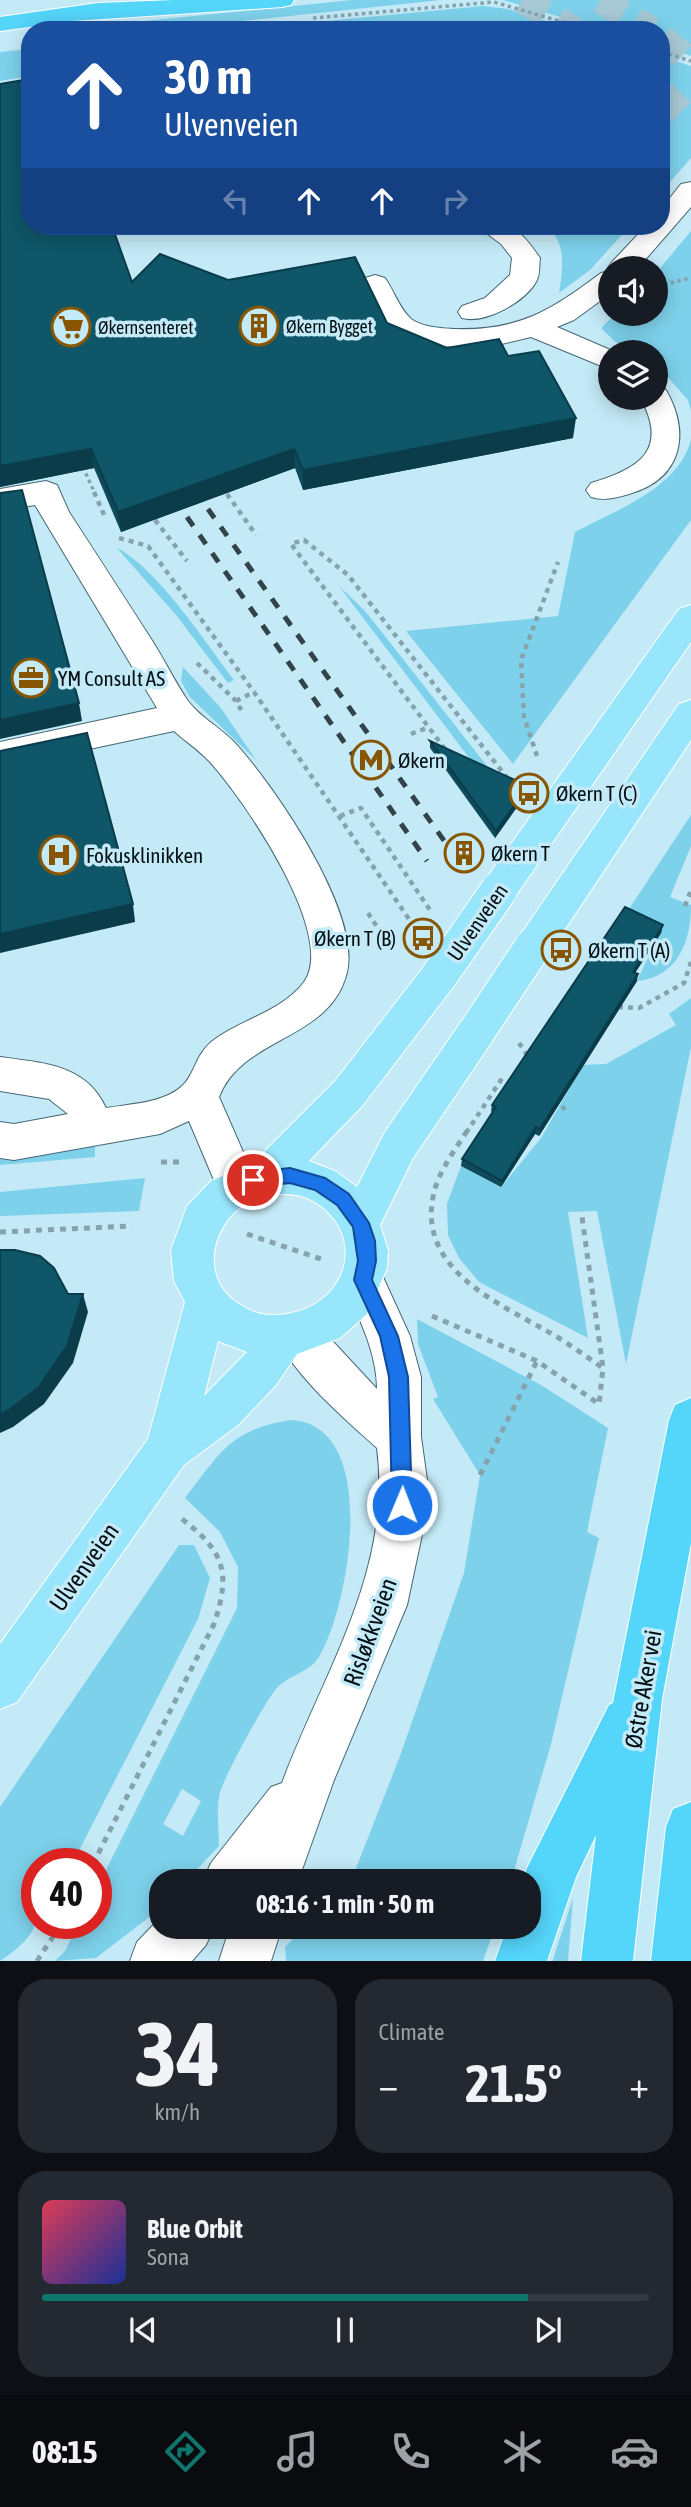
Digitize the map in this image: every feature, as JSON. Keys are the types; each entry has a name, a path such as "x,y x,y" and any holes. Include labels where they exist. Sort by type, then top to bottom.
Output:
{"highway":[{"path":"22,21 157,0"},
{"path":"75,14 282,0"},
{"path":"0,24 21,21"},
{"name":"Østre Aker vei","path":"607,1961 638,1699 691,1420"},
{"path":"521,1961 553,1868 638,1699"},
{"path":"677,1961 691,1827"}],"main road":[{"name":"Ulvenveien","path":"252,1181 290,1176 319,1184 343,1200 360,1223 366,1241 367,1261 347,1271 353,1298 339,1315 320,1327 291,1336 248,1333 225,1321 206,1303 195,1283 190,1260 193,1238 210,1208 252,1181 349,1093 439,976 691,617"},
{"path":"360,1223 399,1145 691,713"},
{"name":"Ulvenveien","path":"168,1450 206,1303"},
{"name":"Ulvenveien","path":"0,1685 168,1450 222,1410 291,1336"}],"street":[{"path":"670,214 691,190"},
{"path":"471,312 495,304 524,278 526,258 506,235"},
{"path":"633,256 652,235"},
{"path":"375,284 383,302 402,326 435,337 485,339 531,327 564,314 598,289"},
{"path":"531,327 598,355"},
{"path":"602,491 635,481 654,467 667,447 668,426 663,410"},
{"path":"0,500 46,492 54,513 181,716 221,750 267,811 320,905 331,948 328,972 316,993 298,1012 276,1028 227,1053 214,1064 199,1097 160,1116 14,1142 0,1140"},
{"path":"0,522 54,513"},
{"path":"0,755 181,716"},
{"path":"0,1074 72,1089 84,1103 93,1128"},
{"path":"199,1097 252,1181"},
{"name":"Risløkkveien","path":"276,1869 309,1778 383,1605 394,1564 404,1480 398,1437 399,1377 388,1336 347,1271"},
{"path":"291,1336 398,1437"},
{"name":"Risløkkveien","path":"238,1869 309,1778"},
{"path":"156,1961 177,1939"},
{"path":"245,1961 252,1939"}],"path":[{"path":"306,19 456,3 494,2 559,21"},
{"path":"670,54 691,61"},
{"path":"668,283 691,278"},
{"path":"227,494 256,535"},
{"path":"155,520 187,561"},
{"path":"449,756 290,544 304,540 348,575 516,787"},
{"path":"148,546 254,692 413,925"},
{"path":"537,756 524,717 521,660 558,562"},
{"path":"236,701 254,692"},
{"path":"411,734 429,727"},
{"path":"685,906 691,890"},
{"path":"606,1006 639,1008 684,983 691,962"},
{"path":"503,1077 444,1171 433,1195 432,1217 446,1261 462,1282 483,1298 562,1339 603,1368"},
{"path":"483,1110 492,1114"},
{"path":"432,1316 537,1361 599,1404 603,1368 582,1217"},
{"path":"0,1232 132,1226"},
{"path":"237,1231 347,1271"},
{"path":"480,1475 537,1361"},
{"path":"101,1848 214,1623 225,1595 226,1578 218,1552 206,1536 183,1519"},
{"path":"37,1961 51,1939"}],"shaded area":[{"path":"352,0 441,0 243,21 144,21"},
{"path":"503,0 691,0 691,56 670,49 670,21 574,21"},
{"path":"483,6 508,9 546,21 326,21"},
{"path":"21,50 21,78 0,81 0,52"},
{"path":"670,59 691,66 691,158 670,182"},
{"path":"691,231 691,411 688,400 668,378 668,340 614,340 601,328 668,326 668,259"},
{"path":"554,235 622,235 603,256 598,256 598,261 590,270 559,293 562,265 560,248"},
{"path":"691,439 691,520 513,764 406,631 558,616 575,532 626,506 660,484 674,471"},
{"path":"117,548 133,558 164,589 234,680 228,683 176,615"},
{"path":"339,586 366,612 498,780 492,788"},
{"path":"183,667 221,708 256,760 190,697 181,681"},
{"path":"691,815 691,846 670,897 691,905 684,945 672,965 662,973 637,981 661,930 627,912"},
{"path":"691,998 691,1047 626,1364 597,1211 568,1212 588,1338 479,1282 459,1258 448,1235 447,1204 461,1166 501,1187 541,1138 583,1065 606,1064 676,1025 669,1014"},
{"path":"95,1143 95,1157 0,1165 0,1155"},
{"path":"145,1178 139,1211 0,1216 0,1192"},
{"path":"417,1319 541,1385 608,1428 587,1532 599,1538 551,1744 515,1869 356,1869 400,1756 464,1573 480,1475 433,1399 438,1397 418,1344"},
{"path":"291,1420 320,1430 338,1452 348,1484 350,1522 340,1600 330,1633 315,1662 276,1689 239,1752 220,1793 219,1846 197,1869 149,1869 149,1917 96,1958 55,1961 65,1951 71,1939 112,1939 112,1858 237,1608 238,1567 220,1532 185,1498 218,1456 240,1437 254,1430","holes":["182,1789 201,1801 183,1836 163,1824"]},
{"path":"179,1545 194,1545 210,1578 198,1619 80,1848 21,1848 21,1939 27,1939 0,1961 0,1807"},
{"path":"573,1898 568,1961 553,1961 554,1956"},
{"path":"293,1939 491,1939 483,1961 286,1961 285,1947"}],"building":[{"name":"Økernsenteret","path":"21,80 21,235 115,235 132,282 160,254 228,280 355,257 387,323 447,348 499,339 508,356 539,351 576,418 303,470 294,449 118,512 91,449 0,466 0,84"},
{"path":"22,490 79,703 0,720 0,493"},
{"name":"Fokusklinikken","path":"87,733 133,904 0,934 0,751"},
{"path":"430,741 528,786 496,831"},
{"path":"625,907 663,925 633,972 638,974 540,1129 536,1127 502,1181 462,1159 496,1107 492,1105"},
{"path":"0,1250 15,1250 40,1256 54,1268 68,1294 83,1294 67,1346 38,1388 0,1414"}],"tunnel":[{"path":"522,0 559,21"},
{"path":"600,0 636,21"},
{"path":"670,45 691,62"},
{"path":"670,101 691,121"}],"railway":[{"path":"208,509 445,842"},
{"path":"187,517 427,861"}],"place":[{"name":"Økern Bygget","path":"259,326"},
{"name":"Økernsenteret","path":"71,327"},
{"name":"YM Consult AS","path":"31,678"},
{"name":"Økern","path":"371,760"},
{"name":"Økern T (C)","path":"529,793"},
{"name":"Økern T","path":"464,853"},
{"name":"Fokusklinikken","path":"59,855"},
{"name":"Økern T (B)","path":"423,938"},
{"name":"Økern T (A)","path":"561,950"}],"route":[{"path":"253,1180 268,1176 290,1176 319,1184 343,1200 360,1223 366,1241 367,1261 363,1280 388,1336 399,1377 398,1437 404,1480 402,1505"}]}
